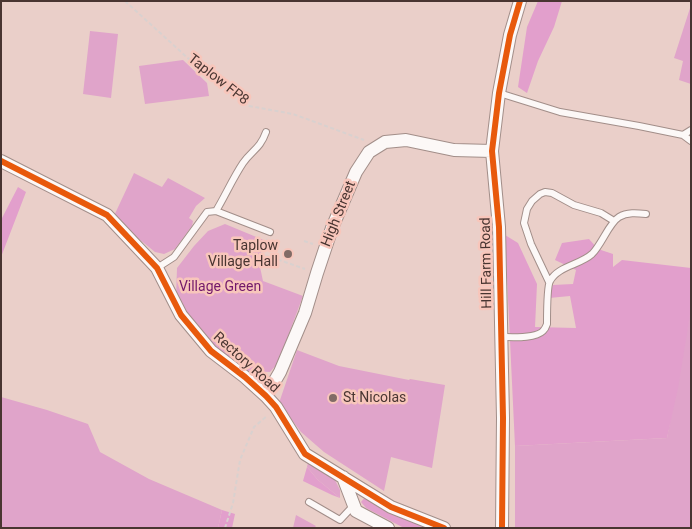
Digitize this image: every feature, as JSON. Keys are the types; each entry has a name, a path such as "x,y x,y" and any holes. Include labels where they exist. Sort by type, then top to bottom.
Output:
{"street":[{"name":"Hill Farm Road","path":"502,528 503,418 499,227 492,151 499,93 510,35 520,1"},
{"path":"385,142 406,140 454,150 492,151"},
{"name":"High Street","path":"266,396 280,372 305,313 332,228 356,172 369,152 385,142"},
{"name":"Rectory Road","path":"1,161 108,215 157,268 181,315 210,351 245,377 266,396 276,407 305,454 391,507 444,528"},
{"path":"343,477 356,511 388,528"}],"lane":[{"path":"499,93 560,112 682,135 691,141"},
{"path":"682,135 691,130"},
{"path":"216,211 244,163 263,142 266,132"},
{"path":"501,337 534,336 544,330 547,324 549,282 531,244 524,223 527,209 532,201 545,192 574,205 601,213 614,222"},
{"path":"157,268 174,257 208,212 216,211 270,232"},
{"path":"549,282 557,274 571,265 586,259 593,253 614,222 621,216 626,214 646,214"},
{"path":"309,502 340,520 354,505"}],"path":[{"path":"270,232 262,254 309,270"},
{"path":"304,241 316,246"},
{"path":"225,528 233,503 240,460 254,427 276,407"}],"green space":[{"path":"691,5 691,84 679,80 683,61 674,58"},
{"path":"90,31 118,34 111,98 83,94"},
{"path":"183,60 207,83 209,96 145,104 139,66"},
{"name":"Village Green","path":"134,173 162,187 168,178 205,198 196,206 189,218 193,221 192,226 175,249 164,254 155,252 113,218"},
{"name":"Village Green","path":"225,224 266,241 257,264 260,267 263,281 303,296 278,363 270,372 248,371 217,350 194,327 176,298 177,268 208,231"},
{"path":"691,307 691,528 515,528 515,446 667,438"},
{"path":"297,350 339,366 445,385 432,468 391,457 384,491 324,452 301,432 279,403"},
{"path":"1,397 88,424 100,452 149,479 222,510 218,528 1,528"},
{"path":"308,462 331,472 340,490 340,498 318,480 307,467"},
{"path":"296,515 316,526 314,528 293,528"}],"shaded area":[{"path":"538,1 562,1 554,27 538,61 527,93 518,87 527,27"},
{"path":"18,187 26,192 1,257 1,220"},
{"path":"505,235 518,243 537,284 535,327 576,328 570,296 549,298 553,285 573,284 576,270 555,260 562,243 589,239 598,249 613,254 613,267 622,260 691,268 691,309 678,388 667,438 515,446"},
{"path":"307,467 318,480 340,498 303,481"},
{"path":"367,495 429,528 404,528 366,508 361,502"},
{"path":"222,510 235,514 232,528 218,528"}],"cycle path":[{"path":"502,528 503,418 499,227 492,151 499,93 510,35 520,1"},
{"path":"1,161 107,215 157,268 181,315 211,351 245,377 276,407 305,454 391,507 444,528"}],"place":[{"name":"Taplow Village Hall","path":"288,254"},
{"name":"St Nicolas","path":"333,398"}]}
